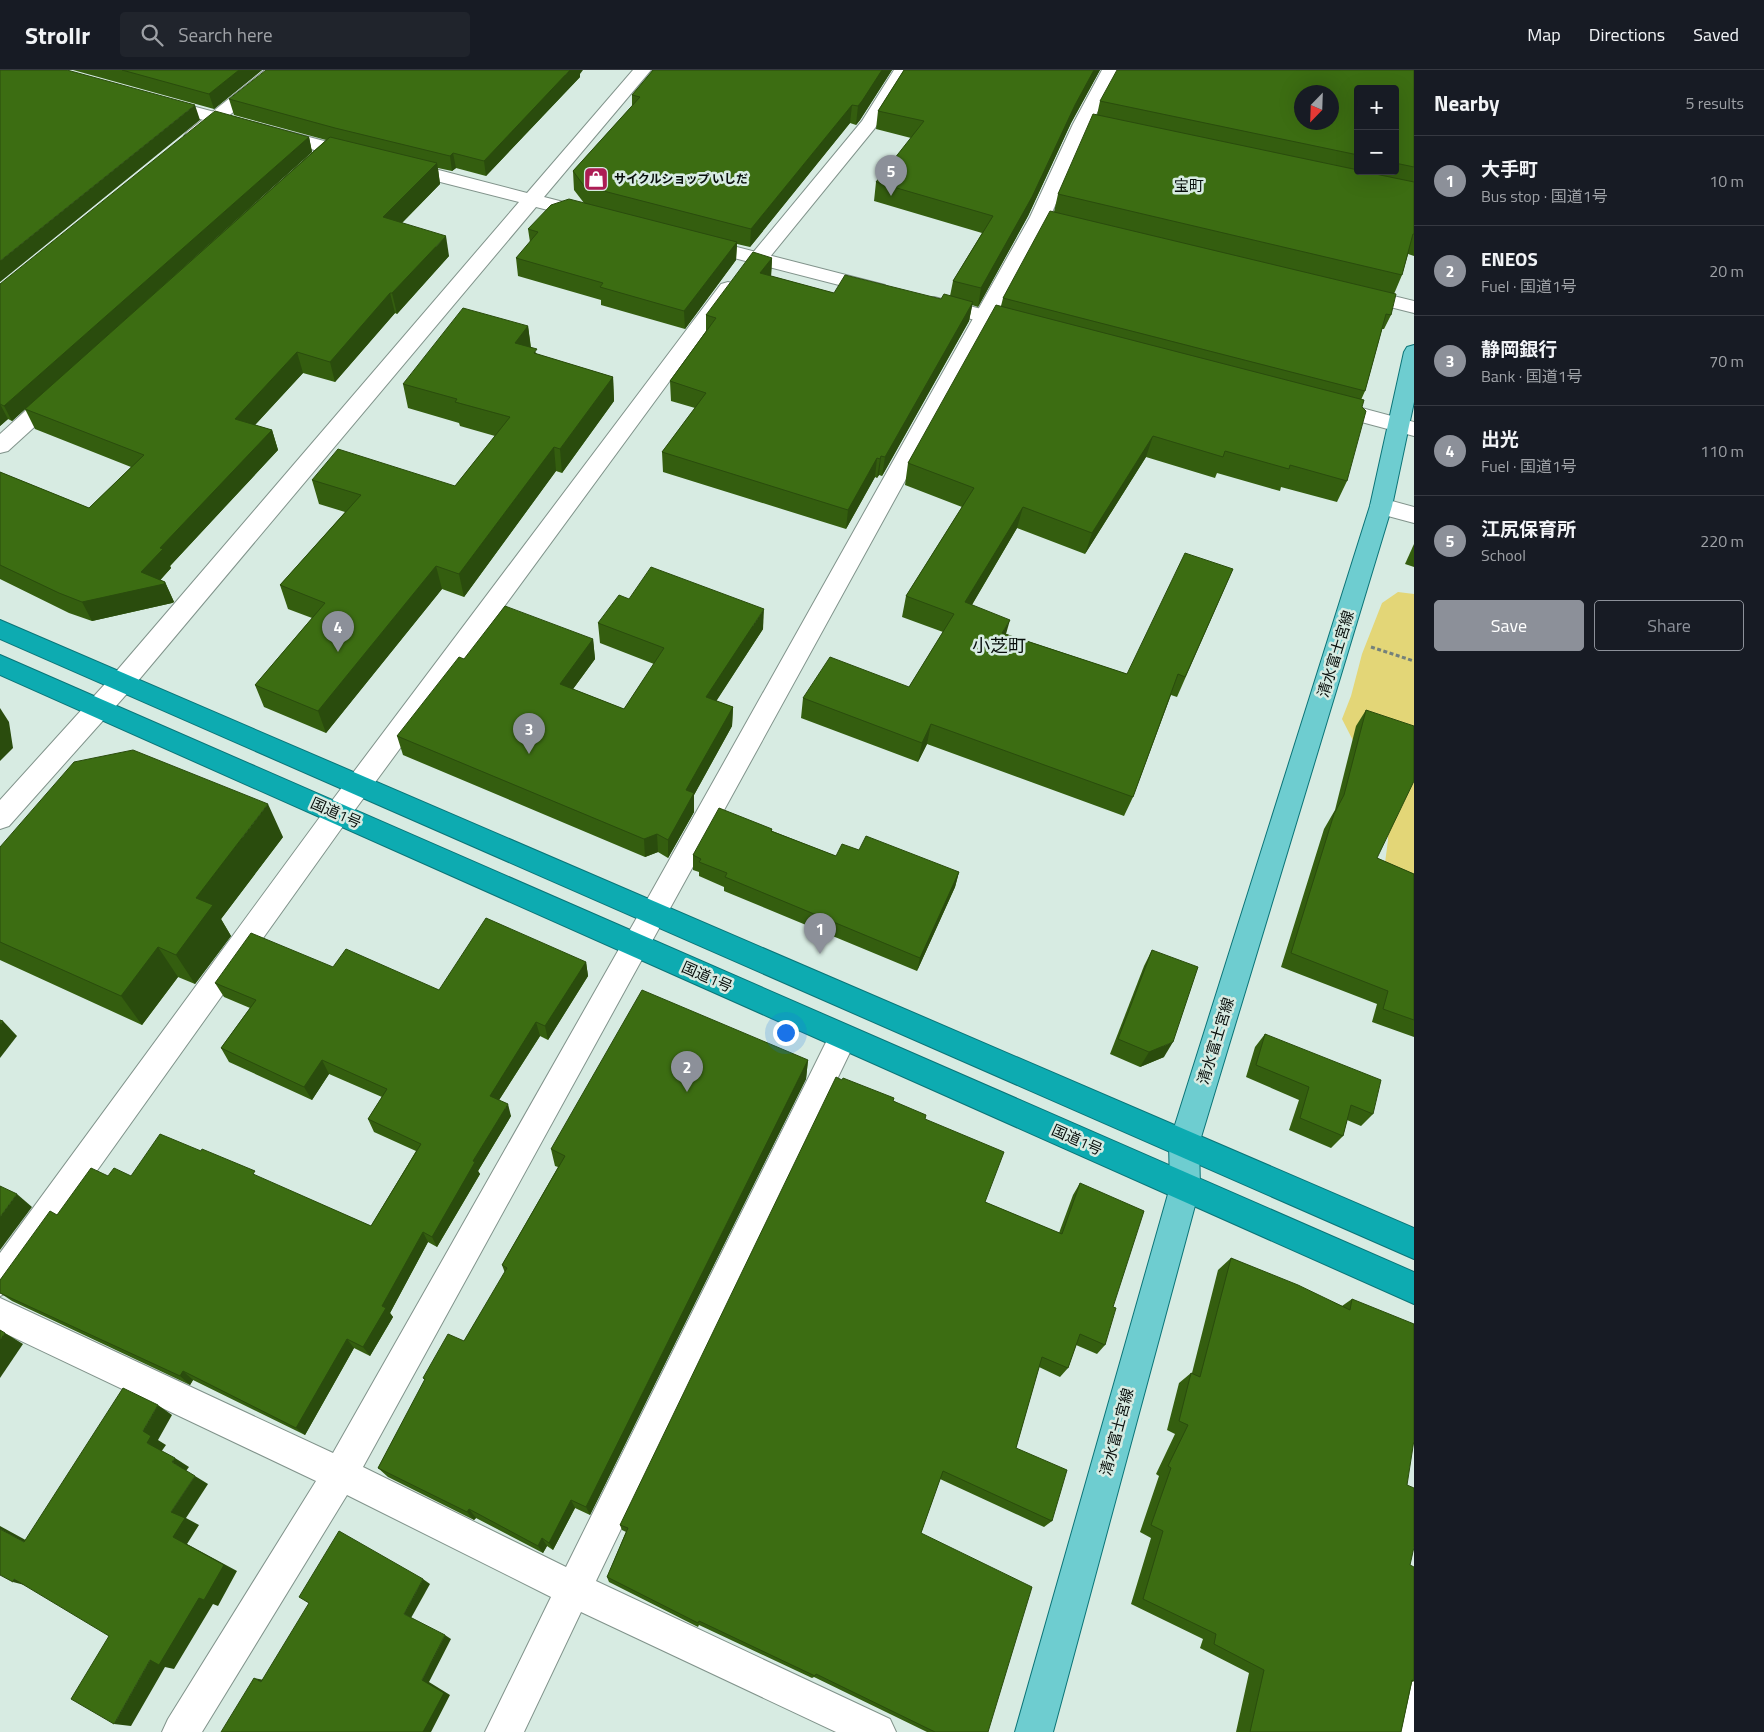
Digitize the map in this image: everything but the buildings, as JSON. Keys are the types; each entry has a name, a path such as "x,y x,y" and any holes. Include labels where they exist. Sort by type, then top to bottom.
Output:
{"highway":[{"path":"0,629 1414,1244"},
{"name":"国道1号","path":"0,664 1414,1288"}],"main road":[{"name":"清水富士宮線","path":"1034,1732 1185,1187 1184,1144 1406,427 1414,352"}],"street":[{"path":"177,150 276,70"},
{"path":"0,818 123,681 642,70"},
{"path":"0,1280 337,814 754,258 869,124 903,70"},
{"path":"181,1732 340,1474 654,913 984,316 1049,220 1092,126 1111,70"},
{"path":"140,97 215,118 322,155 368,158"},
{"path":"388,163 609,219"},
{"path":"684,239 1040,331"},
{"path":"1337,289 1414,307"},
{"path":"0,446 73,380"},
{"path":"1314,402 1406,427"},
{"path":"1381,506 1414,515"},
{"path":"504,1732 575,1590 843,1037"},
{"path":"0,1314 340,1474 575,1590 877,1732"},
{"path":"1408,1732 1414,1689"}],"path":[{"path":"1368,646 1414,661"}],"shaded area":[{"path":"1398,592 1414,594 1414,925 1385,863 1388,840 1387,807 1342,719 1351,696 1362,654 1382,603"}],"place":[{"name":"サイクルショップ いしだ","path":"596,179"},
{"name":"江尻保育所","path":"891,196"},
{"name":"出光","path":"338,652"},
{"name":"静岡銀行","path":"529,754"},
{"name":"大手町","path":"820,954"},
{"name":"ENEOS","path":"687,1092"}],"district":[{"name":"宝町","path":"1189,186"},
{"name":"小芝町","path":"999,646"}]}
